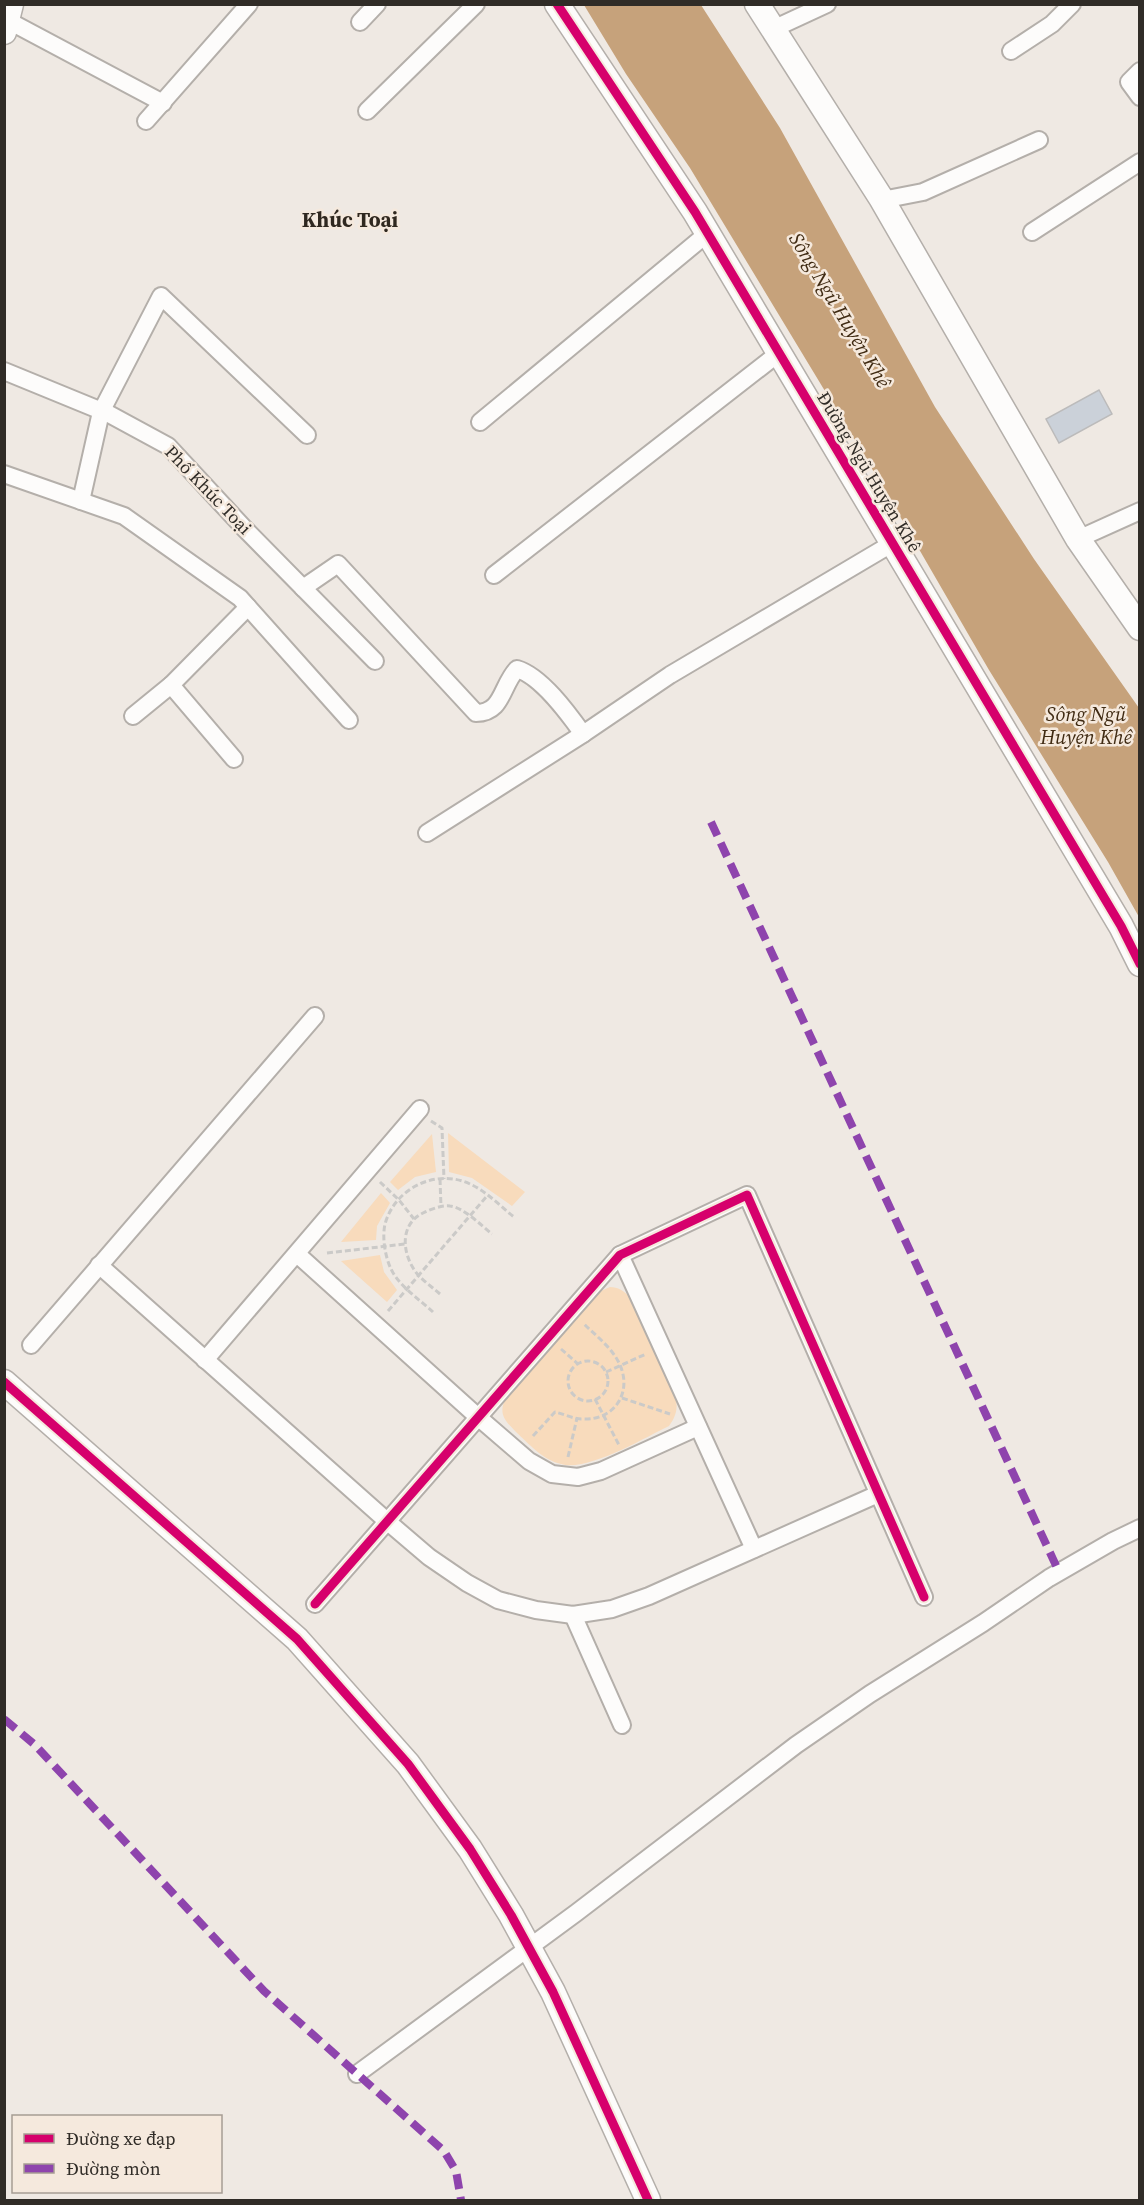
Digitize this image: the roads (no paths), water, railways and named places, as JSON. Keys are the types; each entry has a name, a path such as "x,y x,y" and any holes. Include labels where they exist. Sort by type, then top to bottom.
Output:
{"street":[{"path":"146,121 249,4"},
{"path":"360,22 377,4"},
{"path":"367,111 476,4"},
{"name":"Đường Ngũ Huyện Khê","path":"557,4 708,233 1121,926 1140,964"},
{"path":"757,4 882,200 1078,539 1140,628"},
{"path":"773,29 827,4"},
{"path":"1011,51 1052,24 1072,4"},
{"path":"8,19 163,103"},
{"path":"1140,71 1129,82 1140,97"},
{"path":"882,200 923,192 1039,140"},
{"path":"1032,231 1140,162"},
{"path":"480,422 708,233"},
{"path":"81,501 102,412 161,296 307,435"},
{"path":"494,575 779,353"},
{"name":"Phố Khúc Toại","path":"4,371 102,412 168,446 244,528 375,661"},
{"path":"4,474 124,516 240,598 349,720"},
{"path":"1078,539 1140,511"},
{"path":"428,833 583,734 670,675 893,543"},
{"path":"303,588 338,564 476,713 487,713 495,707 516,669 538,680 583,734"},
{"path":"133,716 171,685 248,607"},
{"path":"171,685 234,759"},
{"path":"32,1345 315,1016"},
{"path":"205,1360 297,1254 425,1115"},
{"path":"315,1604 620,1255 747,1195 924,1597"},
{"path":"297,1254 478,1417 529,1461 552,1474 578,1477 601,1471 698,1427"},
{"path":"620,1255 754,1549"},
{"path":"99,1265 429,1557 498,1600 536,1610 573,1615 612,1609 649,1596 878,1494"},
{"path":"4,1382 266,1610 325,1668 408,1764 470,1849 511,1914 553,1992 648,2200"},
{"path":"357,2074 529,1947 753,1776 852,1706 1049,1578 1140,1528"},
{"path":"573,1615 622,1725"}],"water":[{"name":"Sông Ngũ Huyện Khê","path":"584,5 701,5 780,128 935,407 1034,559 1139,708 1139,917 690,168 626,74"}],"district":[{"name":"Khúc Toại","path":"350,220"}]}
